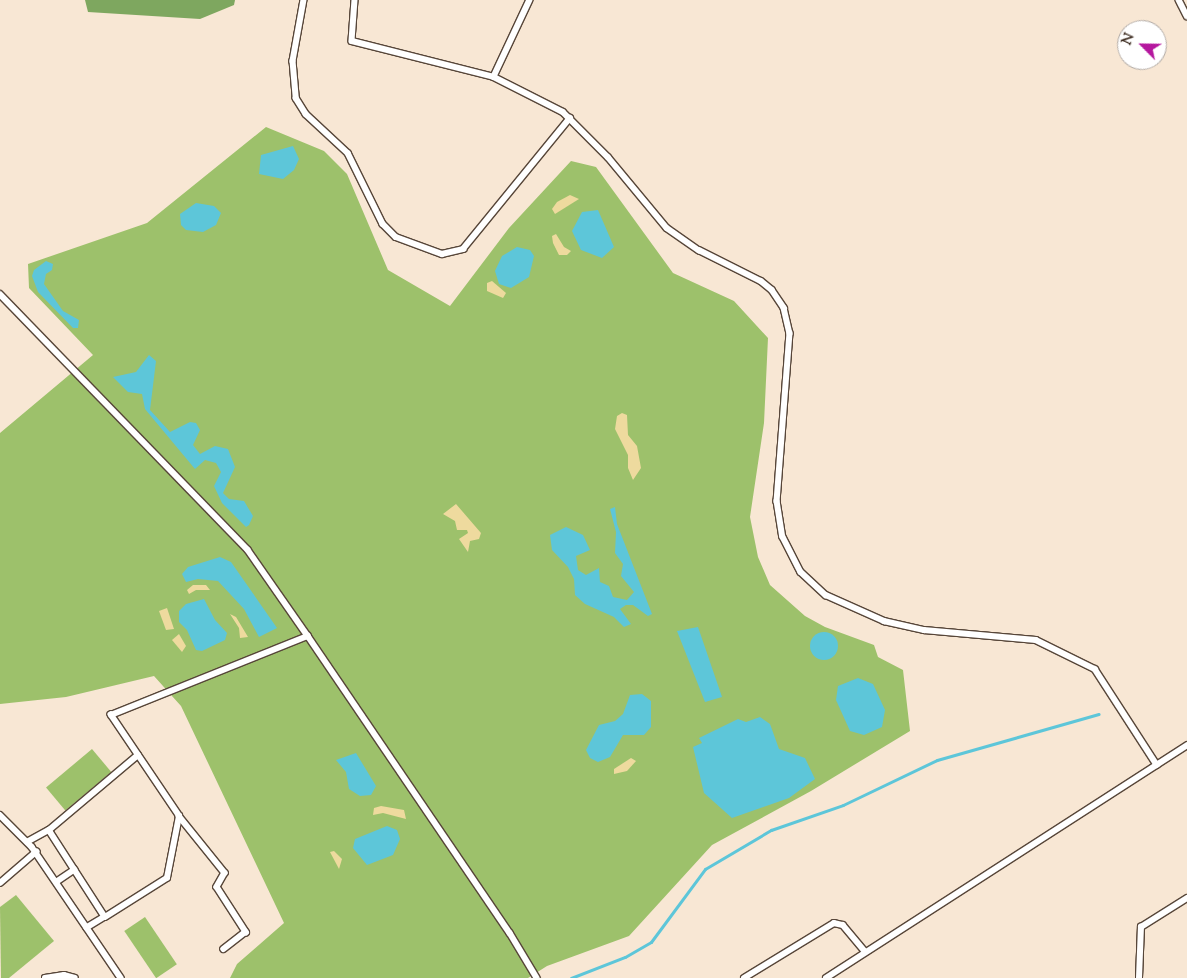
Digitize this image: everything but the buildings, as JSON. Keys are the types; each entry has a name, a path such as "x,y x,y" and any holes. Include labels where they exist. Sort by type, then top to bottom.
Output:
{"lane":[{"path":"304,0 293,61 296,98 306,114 352,159 382,224 396,237 442,254 463,249 570,118"},
{"path":"355,0 352,41 494,77 539,98 570,118 608,157 667,228 699,250 749,273 779,298 790,332 777,501 783,537 801,572 826,595 884,620 924,630 1036,640 1095,670 1157,765"},
{"path":"494,77 530,0"},
{"path":"1179,0 1187,16"},
{"path":"0,294 248,550 510,933 537,978"},
{"path":"224,948 246,932 217,887 225,873 178,816 111,715 308,636"},
{"path":"826,978 1187,745"},
{"path":"27,842 49,830 138,755"},
{"path":"0,816 36,852 121,978"},
{"path":"88,928 167,878 178,816"},
{"path":"49,830 105,917"},
{"path":"0,883 36,852"},
{"path":"56,882 74,870"},
{"path":"1139,978 1141,927 1187,898"},
{"path":"744,978 834,923 843,925 866,952"},
{"path":"46,978 64,975 75,978"}],"green space":[{"path":"85,0 235,0 234,5 200,19 88,12"},
{"path":"266,127 324,151 347,174 388,270 450,306 509,228 571,161 596,167 673,273 734,301 768,338 764,423 750,517 758,557 770,585 805,616 825,627 874,645 878,657 903,670 910,731 811,791 712,845 629,936 547,966 528,978 230,978 237,964 284,923 181,706 154,676 66,697 0,704 0,433 93,355 29,288 28,264 147,223"},
{"path":"92,749 111,772 65,811 46,788"},
{"path":"16,895 54,941 9,978 1,978 0,907"},
{"path":"145,917 177,964 156,978 124,931"}],"sand":[{"path":"570,195 579,199 555,214 552,209 557,202"},
{"path":"556,234 564,247 571,251 567,255 559,255 552,236"},
{"path":"492,281 506,293 503,298 487,291 487,283"},
{"path":"622,413 627,415 628,435 637,446 641,468 633,480 628,468 628,455 615,429 617,416"},
{"path":"456,504 481,533 479,539 470,541 468,552 459,539 468,533 467,530 457,530 455,521 443,514"},
{"path":"193,585 206,585 210,590 196,590 189,594 187,590"},
{"path":"167,608 174,629 166,630 159,611"},
{"path":"230,614 236,617 248,637 240,638 239,628"},
{"path":"179,634 186,646 182,652 172,640"},
{"path":"631,758 636,761 627,771 614,774 614,769"},
{"path":"381,806 404,810 406,819 383,813 373,815 374,808"},
{"path":"334,851 342,859 339,869 330,852"}],"water":[{"path":"293,146 299,159 294,170 283,179 259,174 261,155"},
{"path":"196,203 214,206 221,213 216,225 203,232 186,230 181,225 180,214"},
{"path":"598,210 614,247 602,258 581,250 572,231 582,212"},
{"path":"517,247 530,250 534,256 529,277 511,288 499,284 495,271 502,256"},
{"path":"46,261 53,264 52,270 46,274 44,284 63,311 79,320 78,328 73,328 38,292 32,276 34,270"},
{"path":"149,355 156,361 150,410 170,432 190,422 196,423 200,430 193,445 200,454 215,446 228,449 235,467 223,493 229,499 244,501 253,516 246,527 222,503 214,486 221,472 216,463 205,460 195,469 145,409 142,394 128,392 113,377 136,372"},
{"path":"615,507 617,524 652,614 648,616 633,605 626,605 620,609 631,624 624,627 614,617 585,604 575,595 574,579 568,567 552,550 550,535 566,527 583,535 590,550 576,556 578,570 586,575 599,568 600,582 609,586 613,597 627,600 634,592 621,576 623,564 615,553 616,532 610,509"},
{"path":"220,557 231,562 277,628 259,637 244,609 218,581 198,579 186,582 182,574 188,567"},
{"path":"204,599 215,620 227,633 225,640 202,651 196,650 187,630 179,622 179,611 186,604"},
{"path":"698,627 722,697 705,702 677,631"},
{"path":"824,632 834,636 838,646 834,656 824,660 814,656 810,646 814,636"},
{"path":"858,678 873,684 885,710 882,727 864,735 850,731 836,700 838,686"},
{"path":"642,694 651,701 651,727 644,735 623,735 610,757 598,762 590,758 586,750 599,725 615,721 623,714 630,695"},
{"path":"760,717 770,724 779,749 805,758 815,779 789,798 732,818 704,793 693,747 702,743 699,738 738,719 746,722"},
{"path":"356,753 376,786 371,795 360,796 349,789 346,772 336,760"},
{"path":"387,826 397,830 400,839 393,855 367,865 353,848 355,839"}],"waterway":[{"path":"571,978 625,957 651,942 705,869 771,830 843,805 937,760 1099,714"}]}
